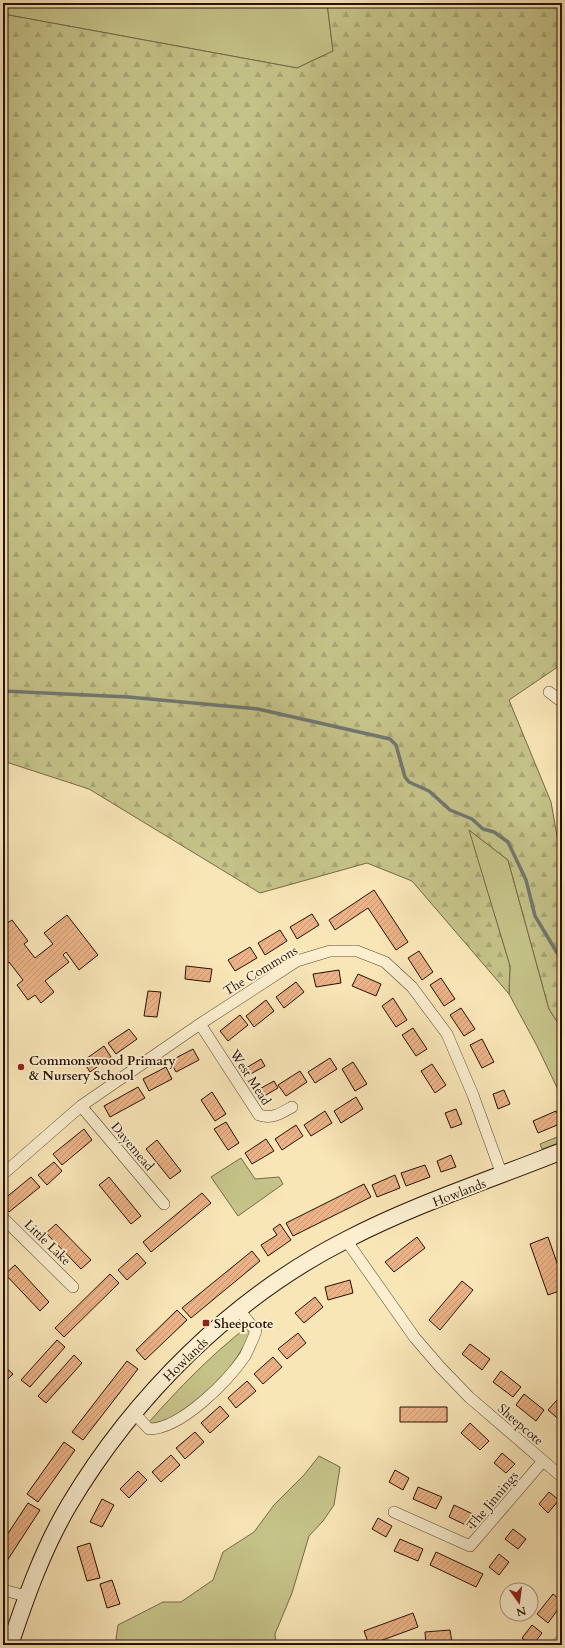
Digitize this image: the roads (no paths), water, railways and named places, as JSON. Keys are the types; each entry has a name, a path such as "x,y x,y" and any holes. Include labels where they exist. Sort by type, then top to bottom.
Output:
{"street":[{"path":"549,692 562,702"},
{"name":"The Commons","path":"3,1174 81,1106 200,1024 297,961 330,951 357,951 385,962 412,987 447,1034 473,1095 502,1175"},
{"name":"West Mead","path":"200,1024 259,1116 266,1118 274,1117 292,1107"},
{"name":"Dayemead","path":"81,1106 164,1204"},
{"name":"Howlands","path":"10,1645 26,1596 45,1551 68,1506 94,1466 134,1413 182,1360 239,1310 292,1271 346,1240 416,1208 562,1151"},
{"name":"Little Lake","path":"3,1218 73,1287"},
{"name":"Sheepcote","path":"346,1240 415,1338 441,1368 469,1396 542,1462 562,1477"},
{"path":"134,1413 149,1429 156,1429 175,1421 198,1406 226,1380 245,1355 256,1331 239,1310"},
{"name":"The Jinnings","path":"394,1512 470,1546 542,1462"},
{"path":"3,1590 26,1596"},
{"path":"557,1645 562,1639"}],"waterway":[{"path":"3,691 128,697 258,709 390,739 396,745 405,777 409,782 429,791 450,810 472,819 483,829 494,832 508,842 526,880 535,916 562,961"}],"place":[{"name":"Commonswood Primary & Nursery School","path":"21,1067"},
{"name":"Sheepcote","path":"206,1323"}]}
